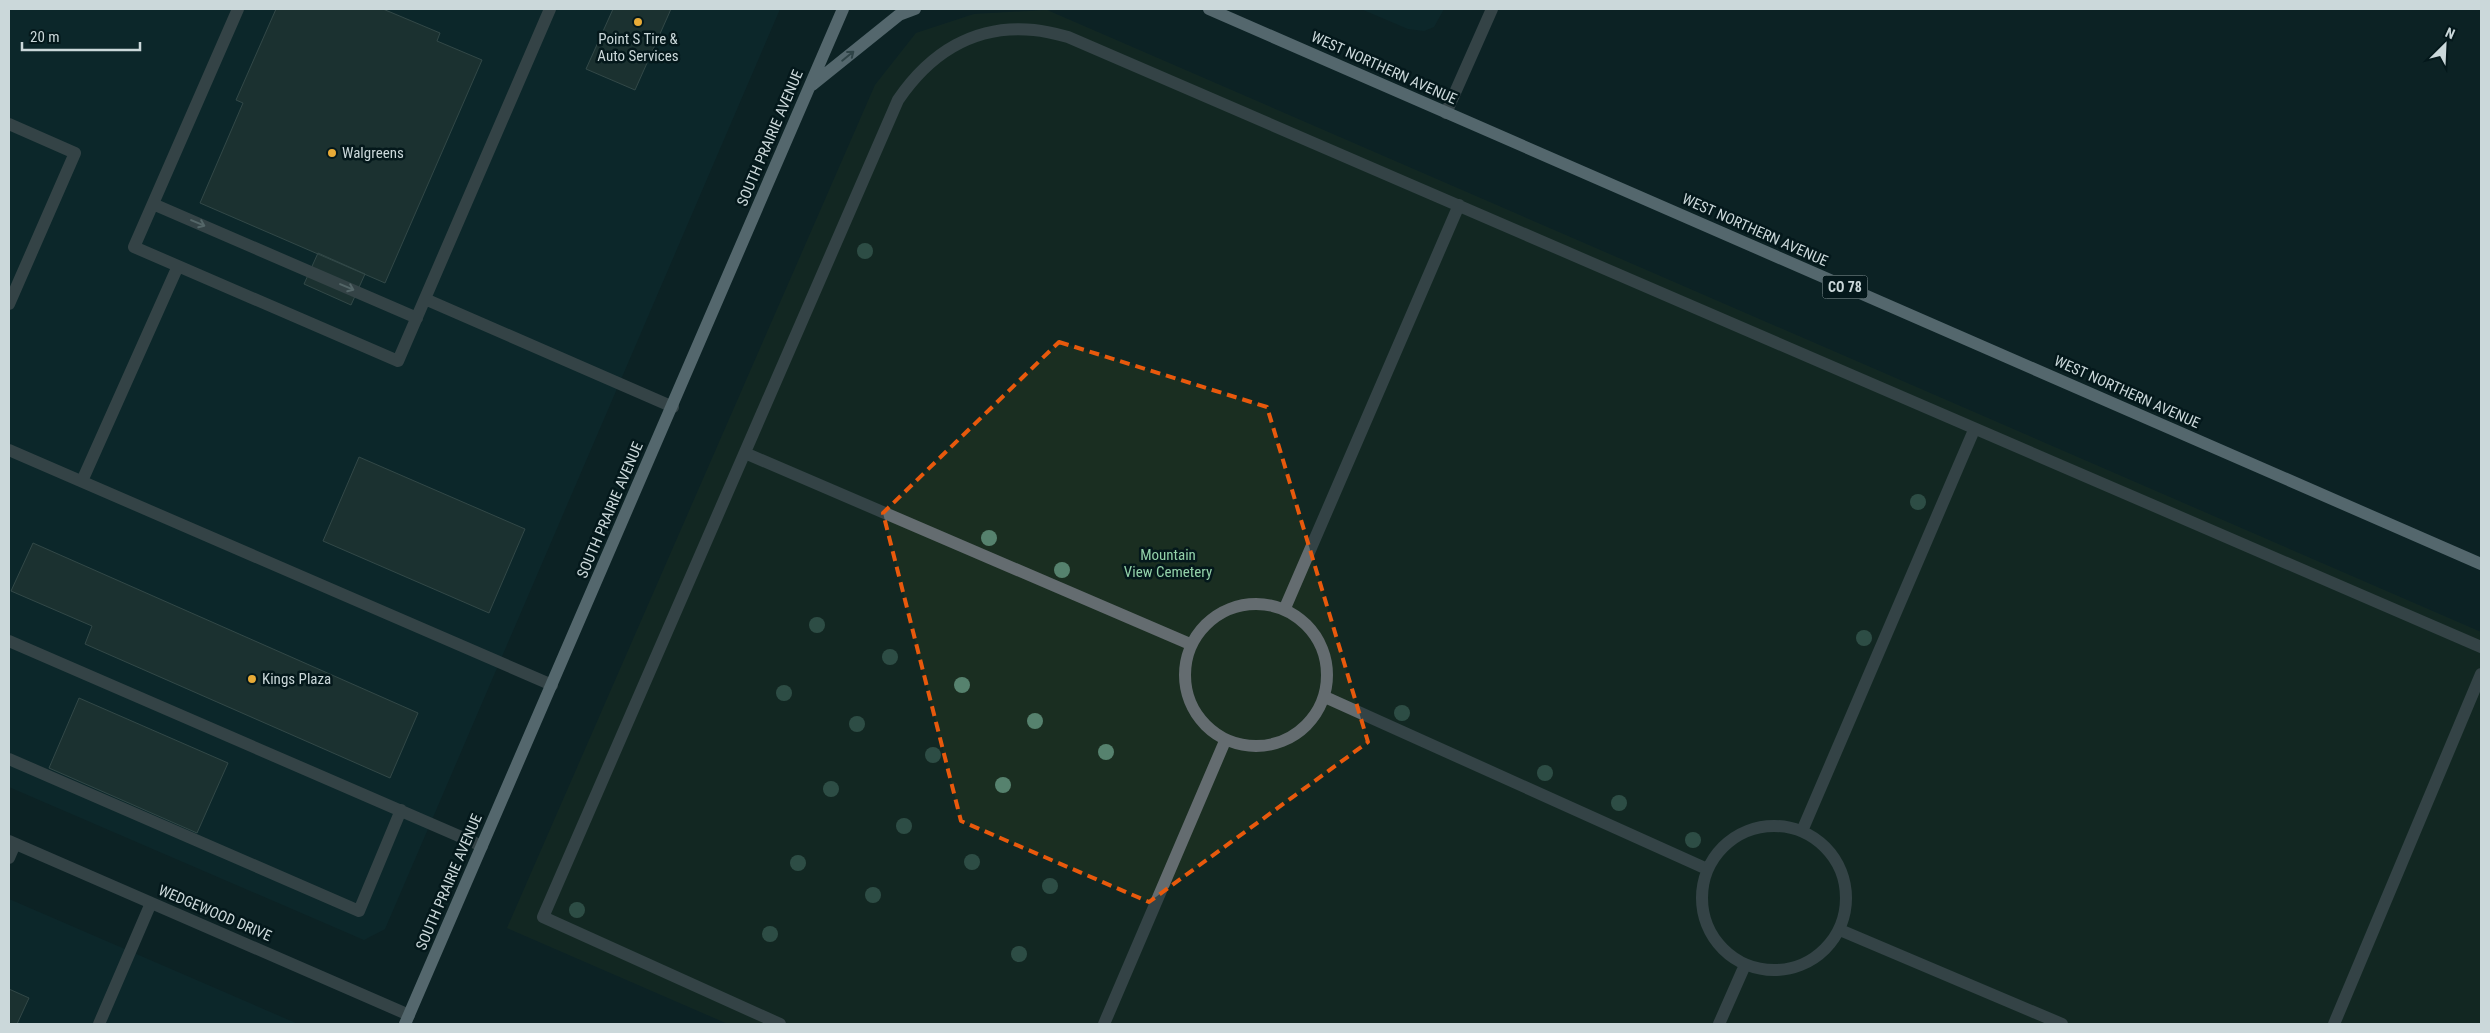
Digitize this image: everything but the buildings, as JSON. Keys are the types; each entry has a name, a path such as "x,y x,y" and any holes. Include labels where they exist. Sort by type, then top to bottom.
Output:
{"main road":[{"name":"SOUTH PRAIRIE AVENUE","path":"407,1020 673,407 843,9"},
{"path":"810,86 899,15 915,9"},
{"name":"WEST NORTHERN AVENUE","path":"1209,9 2481,564"}],"street":[{"path":"238,9 134,247 398,361 550,9"},
{"path":"1446,113 1492,9"},
{"path":"780,1024 544,917 898,100 912,80 928,63 947,48 974,37 1004,29 1034,30 1068,37 1459,204 1974,430 2481,647"},
{"path":"9,124 74,153 9,304"},
{"path":"153,204 417,318"},
{"path":"1285,608 1459,204"},
{"path":"82,481 178,266"},
{"path":"425,299 673,407"},
{"path":"1802,831 1974,430"},
{"path":"9,450 552,685"},
{"path":"745,453 1190,644"},
{"path":"1256,602 1285,608 1312,629 1322,646 1328,669 1325,697 1316,715 1300,732 1280,742 1259,746 1242,746 1225,741 1197,715 1186,692 1186,661 1190,644 1210,620 1230,608 1256,602"},
{"path":"9,641 482,846"},
{"path":"2334,1024 2481,674"},
{"path":"1325,697 1707,869"},
{"path":"1104,1024 1225,741"},
{"path":"9,760 359,911 401,810"},
{"path":"1766,826 1802,831 1827,849 1840,870 1846,892 1845,912 1840,930 1822,952 1806,963 1786,970 1765,970 1745,964 1726,954 1708,929 1702,910 1701,889 1707,869 1722,846 1739,834 1766,826"},
{"path":"9,858 12,842"},
{"name":"WEDGEWOOD DRIVE","path":"12,842 407,1020"},
{"path":"99,1024 151,903"},
{"path":"1840,930 2062,1024"},
{"path":"1719,1024 1745,964"}],"highlighted area":[{"path":"1059,342 1267,407 1368,742 1149,902 961,821 883,513"}],"shaded area":[{"path":"9,9 780,9 385,929 364,940 9,787"},
{"path":"1361,9 1444,9 1434,27 1424,31 1408,29"},
{"path":"9,899 298,1024 9,1024"}],"green space":[{"name":"Mountain View Cemetery","path":"1047,10 2481,632 2481,1024 728,1024 507,928 875,85 916,33 974,14"}],"place":[{"name":"Point S Tire & Auto Services","path":"638,22"},
{"name":"Walgreens","path":"332,153"},
{"name":"Kings Plaza","path":"252,679"}]}
